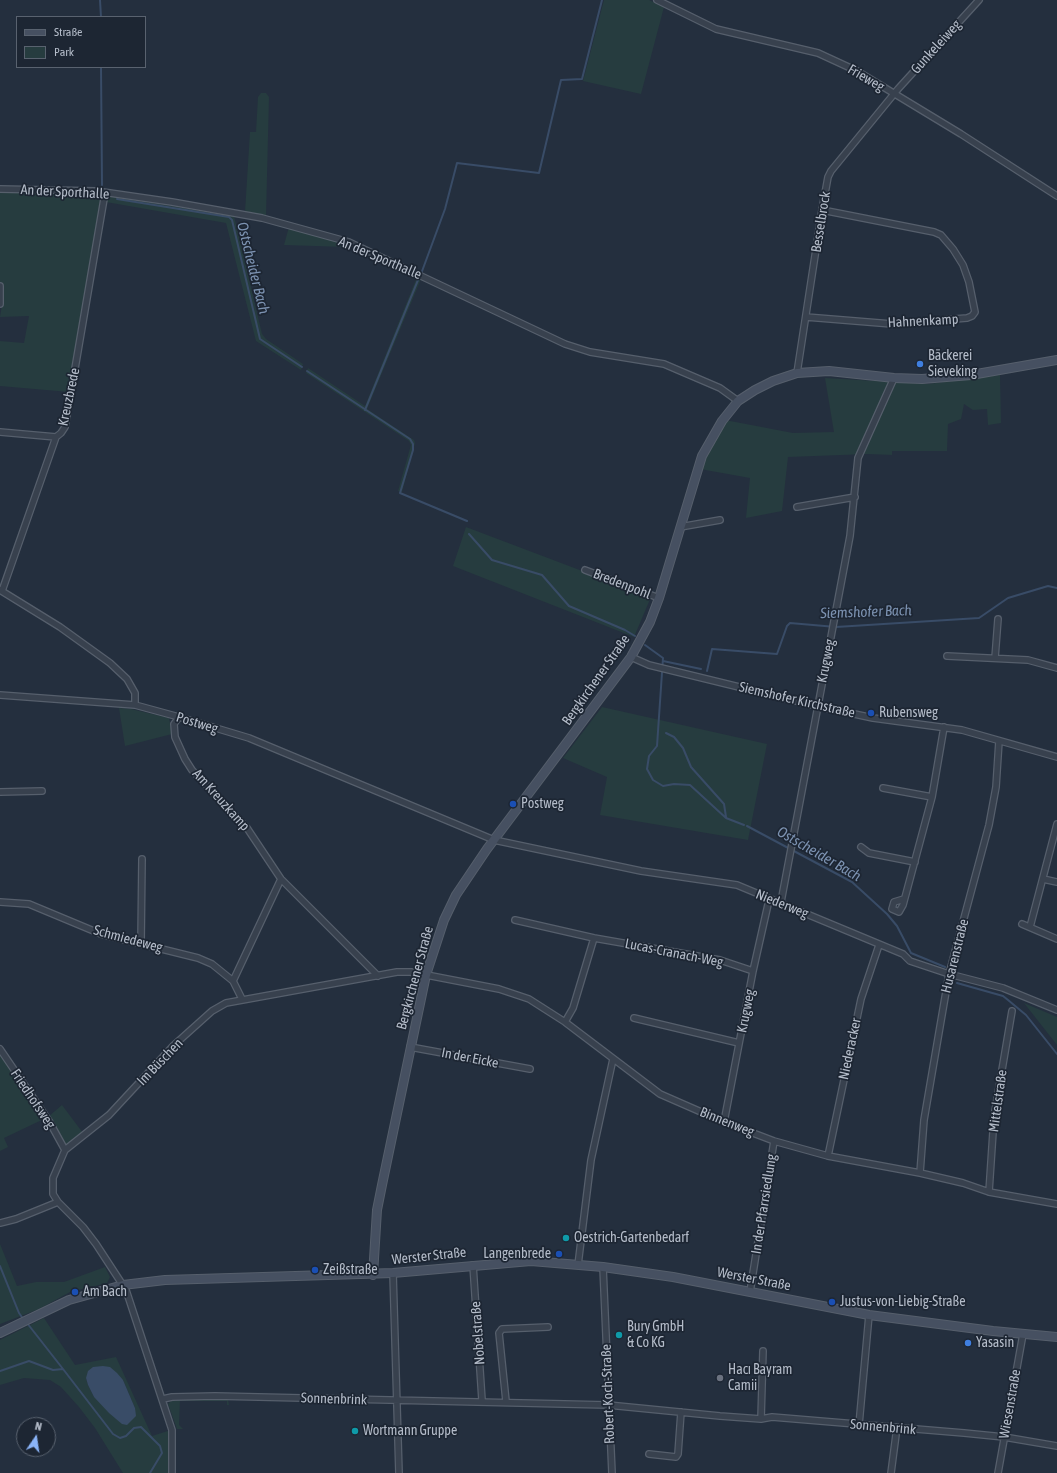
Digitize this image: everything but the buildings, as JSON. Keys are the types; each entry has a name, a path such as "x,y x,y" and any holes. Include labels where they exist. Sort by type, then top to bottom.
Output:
{"street":[{"name":"Frieweg","path":"657,0 716,29 818,53 857,71 1057,196"},
{"name":"Gunkeleiweg","path":"894,94 979,0"},
{"name":"Besselbrock","path":"798,373 828,177 835,164 894,94"},
{"name":"An der Sporthalle","path":"0,189 96,191 172,202 262,218 350,242 565,344 590,352 664,364 720,388 738,401"},
{"name":"Kreuzbrede","path":"1,590 56,437 62,434 65,427 105,193"},
{"name":"Hahnenkamp","path":"806,317 892,324 966,318 972,316 975,312 969,282 963,266 953,249 941,235 934,232 822,210"},
{"path":"0,286 0,304"},
{"name":"Bergkirchener Straße","path":"373,1275 377,1210 410,1047 426,975 437,936 450,907 464,882 632,657 650,622 659,598 702,456 722,420 738,401 755,390 773,381 798,373 829,371 894,378 922,379 971,375 1057,360"},
{"name":"Krugweg","path":"781,902 850,536 858,458 894,378"},
{"path":"0,432 56,437"},
{"path":"797,507 855,497"},
{"path":"680,526 720,520"},
{"name":"Bredenpohl","path":"585,570 659,598"},
{"path":"1,590 60,627 110,662 127,679 134,693 135,705"},
{"path":"995,658 998,619"},
{"path":"947,656 1028,660 1057,668"},
{"name":"Siemshofer Kirchstraße","path":"632,657 649,665 817,706 873,718 944,727 1057,757"},
{"name":"Postweg","path":"0,695 135,705 178,717 249,738 494,840"},
{"name":"Am Kreuzkamp","path":"178,717 174,724 175,737 184,759 212,792 247,828 281,879 378,976"},
{"path":"904,899 932,797 944,727"},
{"name":"Husarenstraße","path":"920,1173 924,1120 949,974 989,825 996,787 999,741"},
{"path":"883,788 932,797"},
{"path":"0,792 42,791"},
{"path":"1030,927 1057,826"},
{"name":"Niederweg","path":"494,840 641,871 737,885 769,900 781,902 903,954 910,961 949,974 1003,988 1057,1010"},
{"path":"861,847 870,853 915,862"},
{"path":"141,943 142,859"},
{"path":"233,981 281,879"},
{"path":"1043,879 1057,882"},
{"name":"Krugweg","path":"724,1122 753,971 769,900"},
{"name":"Schmiedeweg","path":"0,902 29,904 101,934 198,958 212,964 233,981 242,999"},
{"name":"Lucas-Cranach-Weg","path":"515,920 594,938 720,960 753,971"},
{"path":"1022,924 1057,939"},
{"path":"565,1022 573,1008 594,938"},
{"name":"Niederacker","path":"828,1156 861,999 879,944"},
{"name":"Im Büschen","path":"123,1286 96,1244 58,1202 53,1194 53,1178 65,1150 121,1104 172,1046 212,1011 226,1002 397,972 426,975"},
{"name":"Binnenweg","path":"426,975 512,992 529,999 565,1022 660,1094 724,1122 774,1141 828,1156 920,1173 963,1183 989,1192 1057,1204"},
{"name":"Mittelstraße","path":"989,1192 994,1117 1012,1012"},
{"path":"634,1018 739,1043"},
{"name":"In der Eicke","path":"410,1047 530,1070"},
{"name":"Friedhofsweg","path":"0,1050 49,1121 65,1150"},
{"path":"578,1265 591,1160 613,1058"},
{"name":"In der Pfarrsiedlung","path":"750,1292 774,1141"},
{"path":"0,1223 16,1219 58,1202"},
{"name":"Werster Straße","path":"0,1333 69,1300 123,1286 165,1280 373,1275 531,1261 603,1267 673,1277 869,1315 1057,1337"},
{"name":"Nobelstraße","path":"473,1265 482,1400"},
{"name":"Robert-Koch-Straße","path":"603,1267 612,1473"},
{"path":"393,1273 398,1473"},
{"path":"123,1286 163,1399 172,1430 172,1473"},
{"path":"859,1425 869,1315"},
{"path":"506,1401 500,1333 502,1329 548,1327"},
{"name":"Wiesenstraße","path":"998,1473 1023,1334"},
{"path":"762,1351 762,1419"},
{"name":"Sonnenbrink","path":"163,1399 202,1396 395,1401 482,1400 608,1405 762,1419 772,1417 1004,1437 1057,1446"},
{"path":"649,1454 676,1457 678,1454 681,1412"},
{"path":"891,1473 897,1428"}],"green space":[{"path":"604,0 649,0 664,7 641,94 583,81"},
{"path":"261,93 266,93 269,97 266,216 245,212 250,132 256,132 258,97"},
{"path":"0,192 95,194 102,200 69,392 0,386 0,341 24,343 29,316 0,317 3,298 0,283"},
{"path":"109,196 234,216 262,334 266,339 303,364 301,370 256,341 226,223 106,202"},
{"path":"289,227 347,244 346,247 284,245"},
{"path":"417,277 421,279 367,409 414,440 415,443 402,492 398,491 411,445 409,441 306,373 308,368 365,406"},
{"path":"1000,375 1001,423 988,425 987,409 973,410 964,404 961,419 948,424 947,451 892,451 892,455 868,454 788,457 782,511 746,518 750,478 700,469 725,420 793,433 834,432 825,378 928,384"},
{"path":"466,527 651,597 634,637 453,566"},
{"path":"602,707 767,744 748,840 600,815 607,777 563,758"},
{"path":"119,708 131,709 169,718 172,734 125,746"},
{"path":"1024,1003 1057,1017 1057,1045"},
{"path":"0,1053 48,1117 4,1138 8,1147 0,1151"},
{"path":"62,1105 83,1133 65,1148 48,1117"},
{"path":"0,1244 17,1286 36,1282 64,1282 105,1267 110,1277 107,1283 70,1292 39,1309 0,1324"},
{"path":"44,1318 75,1365 116,1357 152,1436 174,1429 172,1473 123,1473 95,1428 79,1407 61,1387 50,1380 24,1378 0,1385 0,1340","holes":["86,1378 123,1380 135,1408 94,1397"]},
{"path":"172,1400 228,1400 229,1405 227,1405 227,1401 180,1401 179,1425 183,1429 177,1429 168,1404"}],"water":[{"path":"93,1367 110,1367 123,1380 135,1408 136,1416 127,1425 122,1424 109,1413 94,1397 88,1385 86,1378 88,1371"}],"waterway":[{"name":"Ostscheider Bach","path":"100,0 101,16"},
{"path":"421,274 445,209 457,163 539,173 561,80 582,79 602,0"},
{"name":"Ostscheider Bach","path":"101,68 102,185"},
{"name":"Ostscheider Bach","path":"117,199 229,217 232,220 260,339 302,367"},
{"path":"365,410 418,280"},
{"name":"Ostscheider Bach","path":"307,371 410,439 413,444 413,450 400,493 467,521"},
{"name":"Ostscheider Bach","path":"469,534 492,560 542,575 569,606 625,630 635,636"},
{"name":"Siemshofer Bach","path":"707,671 712,649 777,654 787,626 790,623 836,627 979,618 1008,598 1048,586 1057,588"},
{"name":"Ostscheider Bach","path":"645,645 663,658 657,746 649,756 647,769 653,780 663,786 674,784 690,785 726,818 744,825"},
{"name":"Siemshofer Bach","path":"663,661 701,669"},
{"path":"666,733 674,737 683,748 691,767 724,804 726,817"},
{"name":"Ostscheider Bach","path":"747,826 852,882 887,914 897,926 911,953 945,967"},
{"name":"Ostscheider Bach","path":"957,983 1003,996 1026,1015 1057,1054"},
{"path":"0,1266 19,1313 24,1320"},
{"path":"27,1323 63,1369"},
{"path":"0,1371 29,1361 53,1370 63,1369 113,1434 120,1438 126,1436 134,1428 141,1427 160,1446 162,1453 150,1473"}],"place":[{"name":"Bäckerei Sieveking","path":"920,364"},
{"name":"Rubensweg","path":"871,713"},
{"name":"Postweg","path":"513,804"},
{"name":"Oestrich-Gartenbedarf","path":"566,1238"},
{"name":"Langenbrede","path":"559,1254"},
{"name":"Zeißstraße","path":"315,1270"},
{"name":"Am Bach","path":"75,1292"},
{"name":"Justus-von-Liebig-Straße","path":"832,1302"},
{"name":"Bury GmbH & Co KG","path":"619,1335"},
{"name":"Yasasin","path":"968,1343"},
{"name":"Hacı Bayram Camii","path":"720,1378"},
{"name":"Wortmann Gruppe","path":"355,1431"}]}
